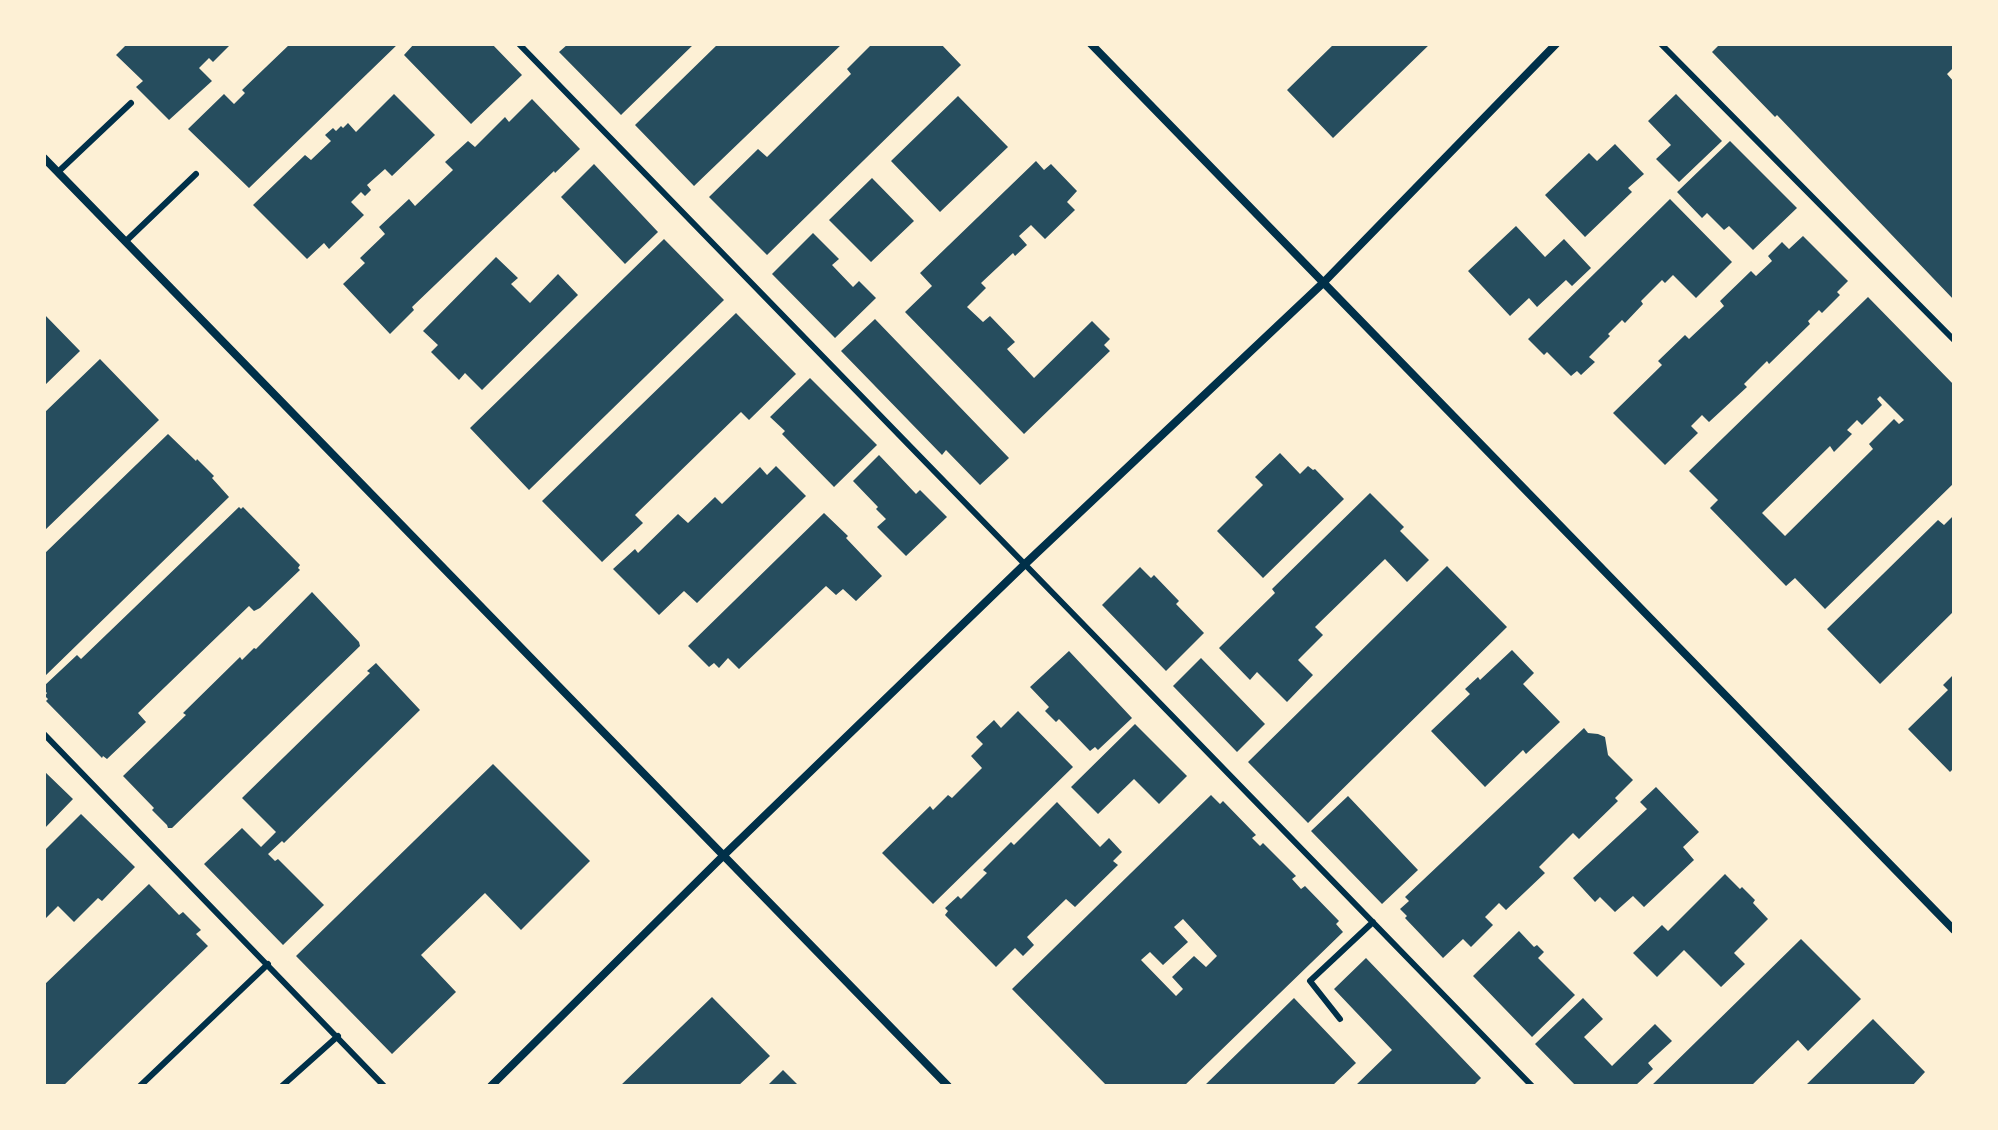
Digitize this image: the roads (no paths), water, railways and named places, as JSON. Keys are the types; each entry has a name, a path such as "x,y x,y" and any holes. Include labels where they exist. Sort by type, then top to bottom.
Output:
{"street":[{"path":"1091,44 1954,930"},
{"path":"491,1086 1024,565 1323,283 1556,44"},
{"path":"44,158 948,1086"}],"lane":[{"path":"519,44 1532,1086"},
{"path":"1661,44 1954,340"},
{"path":"58,172 131,103"},
{"path":"125,242 196,174"},
{"path":"44,734 384,1086"},
{"path":"1340,1019 1310,981 1373,922"},
{"path":"140,1086 268,964"},
{"path":"282,1086 338,1036"}]}
